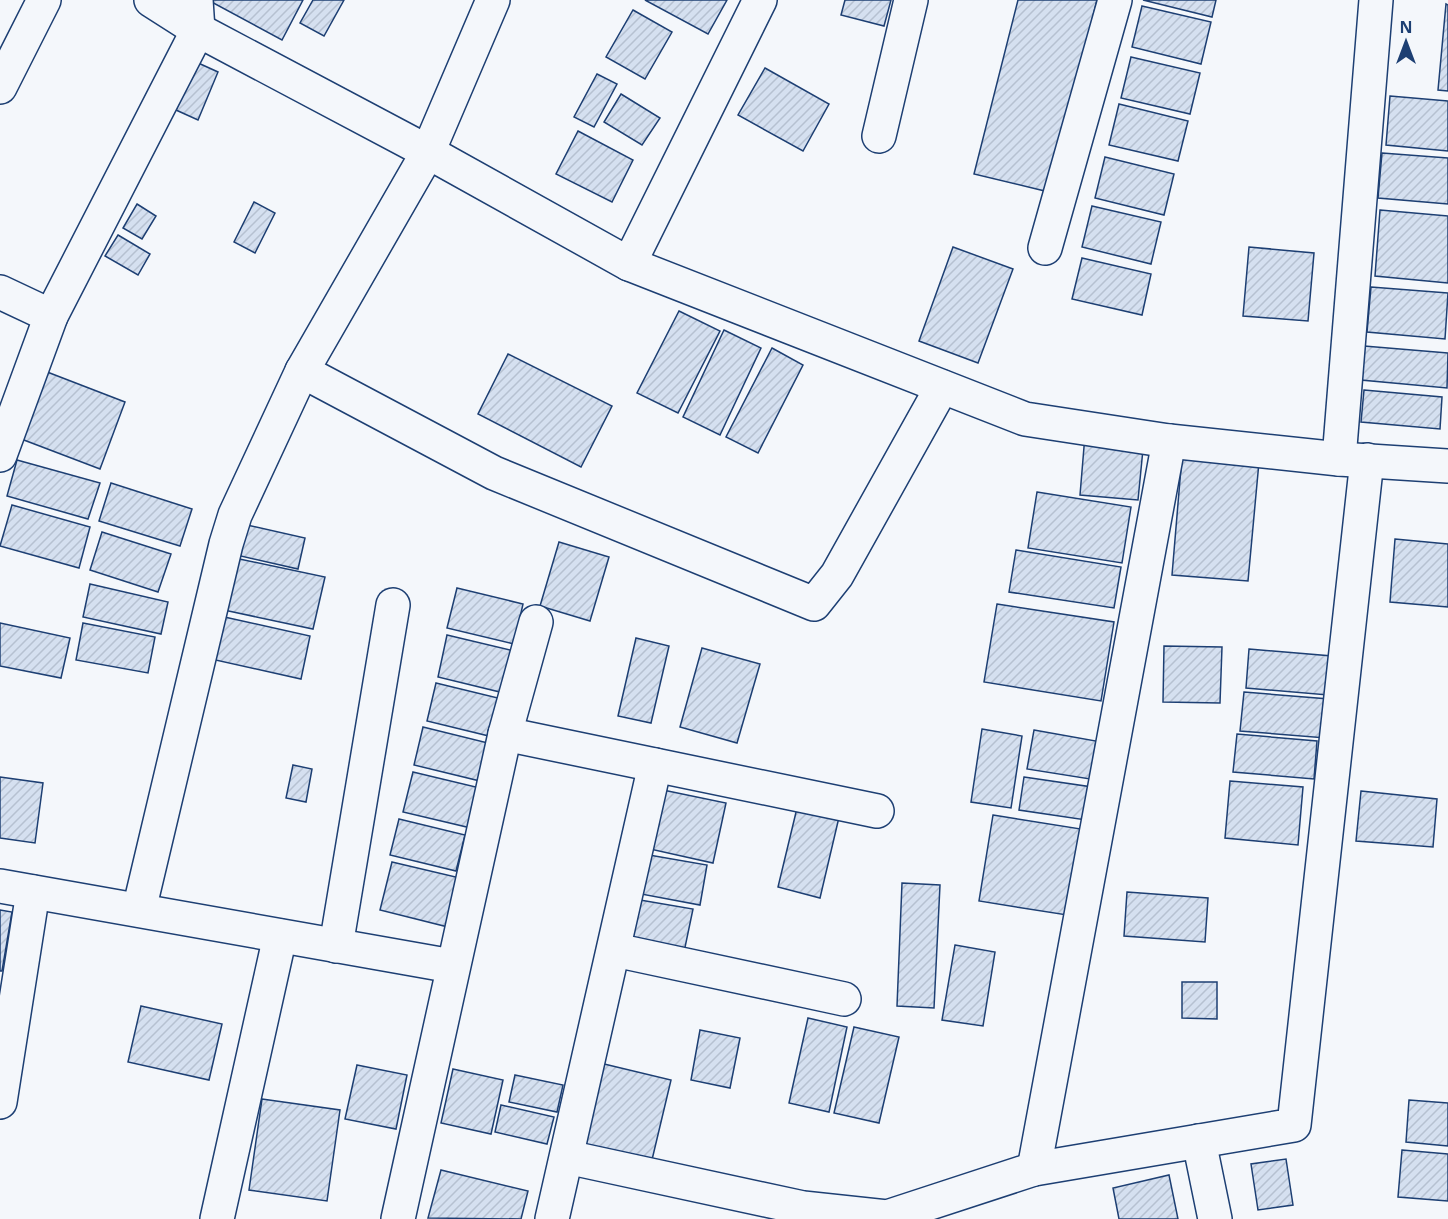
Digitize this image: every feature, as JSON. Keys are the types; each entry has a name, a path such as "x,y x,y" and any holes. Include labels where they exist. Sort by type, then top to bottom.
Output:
{"street":[{"path":"0,87 44,0"},
{"path":"152,0 197,15 428,152 629,264 1025,419 1169,441 1448,466"},
{"path":"139,910 226,544 235,515 302,371 428,152 493,0"},
{"path":"629,264 760,0"},
{"path":"879,136 911,0"},
{"path":"1045,248 1115,0"},
{"path":"567,1157 803,1213 887,1217 1034,1169 1294,1125 1353,459 1376,0"},
{"path":"0,456 51,316 197,15"},
{"path":"0,292 51,316"},
{"path":"302,371 494,472 814,604 837,575 942,387"},
{"path":"1034,1169 1169,441"},
{"path":"336,946 393,605"},
{"path":"398,1219 452,966 506,734 536,622"},
{"path":"506,734 877,811"},
{"path":"552,1219 615,950 655,765"},
{"path":"0,886 452,966"},
{"path":"0,1102 33,892"},
{"path":"217,1219 280,936"},
{"path":"615,950 844,999"},
{"path":"1199,1141 1215,1219"}],"building":[{"path":"208,0 303,0 282,40"},
{"path":"313,0 344,0 324,36 300,23"},
{"path":"645,0 727,0 708,34"},
{"path":"845,0 891,0 884,26 841,15"},
{"path":"1018,0 1097,0 1049,192 974,174"},
{"path":"1143,0 1216,0 1212,17"},
{"path":"1446,4 1448,5 1448,91 1438,90"},
{"path":"1142,6 1211,22 1201,64 1132,47"},
{"path":"633,10 672,32 645,79 606,57"},
{"path":"1131,57 1200,73 1190,114 1121,98"},
{"path":"196,62 218,72 198,120 176,110"},
{"path":"765,68 829,104 803,151 738,115"},
{"path":"597,74 617,84 594,127 574,117"},
{"path":"621,94 660,118 642,145 604,122"},
{"path":"1390,96 1448,101 1448,151 1386,145"},
{"path":"1119,104 1188,121 1178,161 1109,145"},
{"path":"578,131 633,160 612,202 556,174"},
{"path":"1382,153 1448,158 1448,204 1378,198"},
{"path":"1105,157 1174,174 1164,215 1095,198"},
{"path":"254,202 275,213 255,253 234,242"},
{"path":"137,204 156,216 142,239 123,228"},
{"path":"1092,206 1161,222 1151,264 1082,247"},
{"path":"1380,210 1448,216 1448,283 1375,276"},
{"path":"118,235 150,254 138,275 105,256"},
{"path":"953,247 1013,269 978,363 919,341"},
{"path":"1249,247 1314,253 1308,321 1243,316"},
{"path":"1082,258 1151,274 1142,315 1072,299"},
{"path":"1371,287 1448,293 1445,339 1367,332"},
{"path":"679,311 720,331 678,413 637,393"},
{"path":"724,330 761,348 720,435 683,417"},
{"path":"1364,346 1448,353 1447,388 1361,380"},
{"path":"772,348 803,365 758,453 726,437"},
{"path":"508,354 612,406 581,467 478,414"},
{"path":"42,370 125,402 100,469 16,437"},
{"path":"1364,390 1442,397 1440,429 1361,422"},
{"path":"1085,435 1144,439 1138,500 1080,495"},
{"path":"1182,456 1259,462 1248,581 1172,575"},
{"path":"17,460 100,483 88,519 7,496"},
{"path":"111,483 192,509 180,546 99,521"},
{"path":"1037,492 1131,507 1122,563 1028,548"},
{"path":"12,505 90,527 79,568 0,546"},
{"path":"238,523 305,538 298,569 232,554"},
{"path":"102,532 171,554 158,592 90,570"},
{"path":"1395,539 1448,544 1448,607 1390,602"},
{"path":"559,542 609,557 590,621 540,606"},
{"path":"1016,550 1121,567 1114,608 1009,592"},
{"path":"230,557 325,577 313,629 219,609"},
{"path":"90,584 168,602 161,634 83,617"},
{"path":"457,588 523,604 514,644 447,628"},
{"path":"997,604 1114,622 1101,701 984,682"},
{"path":"220,616 310,636 301,679 211,659"},
{"path":"0,623 70,638 61,678 0,666"},
{"path":"83,623 155,637 148,673 76,660"},
{"path":"447,635 514,651 504,693 438,677"},
{"path":"636,638 669,646 651,723 618,716"},
{"path":"1164,646 1222,647 1220,703 1163,702"},
{"path":"702,648 760,664 737,743 680,727"},
{"path":"1249,649 1332,656 1328,695 1246,688"},
{"path":"436,683 502,699 493,737 427,721"},
{"path":"1244,692 1329,699 1326,738 1240,731"},
{"path":"423,727 488,743 480,781 414,765"},
{"path":"982,729 1022,736 1011,808 971,802"},
{"path":"1034,730 1096,741 1090,779 1027,769"},
{"path":"1237,734 1317,741 1314,779 1233,772"},
{"path":"293,765 312,769 306,802 286,798"},
{"path":"413,772 480,788 471,828 403,812"},
{"path":"0,777 43,783 35,843 0,838"},
{"path":"1024,777 1092,787 1086,820 1019,810"},
{"path":"1230,781 1303,787 1298,845 1225,838"},
{"path":"663,790 726,803 713,863 650,849"},
{"path":"1361,791 1437,799 1433,847 1356,841"},
{"path":"798,804 840,813 820,898 778,887"},
{"path":"993,815 1081,829 1067,915 979,901"},
{"path":"399,819 465,835 456,871 390,855"},
{"path":"649,855 707,865 700,905 641,894"},
{"path":"392,862 460,878 448,927 380,910"},
{"path":"902,883 940,885 934,1008 897,1006"},
{"path":"1127,892 1208,898 1205,942 1124,936"},
{"path":"640,900 693,909 683,957 631,948"},
{"path":"0,910 12,912 2,971 0,971"},
{"path":"955,945 995,952 983,1026 942,1020"},
{"path":"1182,982 1217,982 1217,1019 1182,1018"},
{"path":"141,1006 222,1024 209,1080 128,1062"},
{"path":"808,1018 847,1027 829,1112 789,1103"},
{"path":"854,1027 899,1037 879,1123 834,1113"},
{"path":"700,1030 740,1038 730,1088 691,1080"},
{"path":"600,1063 671,1080 651,1164 579,1148"},
{"path":"357,1065 407,1075 396,1129 345,1119"},
{"path":"453,1069 503,1080 491,1134 441,1123"},
{"path":"515,1075 563,1085 557,1112 509,1102"},
{"path":"262,1099 340,1110 327,1201 249,1190"},
{"path":"1409,1100 1448,1103 1448,1146 1406,1142"},
{"path":"501,1105 554,1117 547,1144 495,1132"},
{"path":"1402,1150 1448,1154 1448,1201 1398,1197"},
{"path":"1286,1159 1293,1205 1258,1210 1251,1164"},
{"path":"441,1170 528,1191 521,1219 428,1218"},
{"path":"1169,1175 1178,1219 1119,1219 1113,1188"}]}
